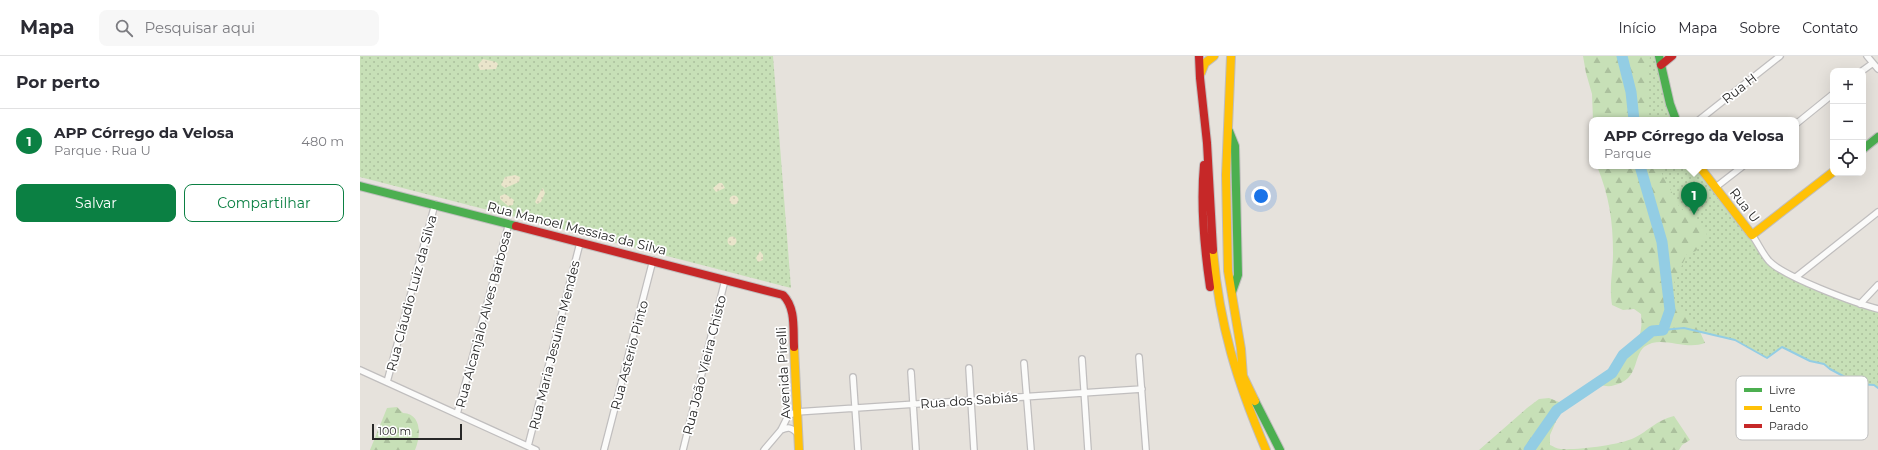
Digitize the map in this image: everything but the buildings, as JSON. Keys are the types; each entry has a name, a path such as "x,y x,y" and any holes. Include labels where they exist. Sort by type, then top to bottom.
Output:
{"street":[{"path":"1199,56 1198,78 1207,141 1215,280 1225,338 1240,389 1266,450"},
{"path":"1198,78 1205,62 1214,56"},
{"path":"1220,56 1225,59 1230,74"},
{"path":"1231,56 1226,175 1228,271 1241,349 1243,376 1280,450"},
{"path":"1659,56 1670,104 1675,117"},
{"path":"1661,65 1672,56"},
{"name":"Rua H","path":"1703,117 1780,56"},
{"path":"1867,56 1878,69"},
{"path":"1866,68 1873,63"},
{"path":"1799,122 1830,96"},
{"path":"1866,147 1878,137"},
{"name":"Rua U","path":"1701,169 1752,235 1769,261 1796,277"},
{"path":"1716,187 1739,169"},
{"path":"1752,235 1830,174"},
{"name":"Rua Manoel Messias da Silva","path":"360,186 780,293 786,297"},
{"name":"Rua Cláudio Luiz da Silva","path":"387,382 435,204"},
{"path":"1878,212 1796,277 1860,304 1878,309"},
{"name":"Rua Alcanjalo Alves Barbosa","path":"457,414 509,224"},
{"name":"Rua Maria Jesuina Mendes","path":"528,446 580,243"},
{"name":"Rua Asterio Pinto","path":"604,450 653,260"},
{"name":"Rua João Vieira Chisto","path":"683,450 725,280"},
{"path":"1860,304 1878,284"},
{"name":"Avenida Pirelli","path":"786,297 792,308 799,450"},
{"path":"1140,357 1146,450"},
{"path":"1082,359 1088,450"},
{"path":"1024,362 1031,450"},
{"path":"969,368 974,450"},
{"path":"360,370 536,450"},
{"path":"911,372 916,450"},
{"path":"853,377 858,450"},
{"name":"Rua dos Sabiás","path":"796,412 1142,389"},
{"path":"764,450 781,430 788,416 796,412"},
{"path":"781,430 788,427 792,428 797,433"},
{"path":"1260,450 1261,439"}],"green space":[{"path":"360,56 773,56 791,288 360,177"},
{"path":"1583,56 1650,56 1647,89 1648,117 1593,117 1592,94"},
{"path":"1622,56 1657,56 1673,117 1633,117"},
{"path":"1598,169 1660,169 1680,208 1702,224 1707,234 1696,251 1687,254 1670,292 1674,301 1697,325 1705,343 1689,345 1665,342 1651,343 1644,347 1641,351 1632,373 1628,378 1623,382 1609,386 1600,385 1592,380 1608,372 1632,349 1641,330 1641,314 1634,309 1623,310 1612,305 1612,230 1605,188"},
{"path":"1641,169 1698,169 1770,260 1792,274 1878,309 1878,388 1874,385 1868,385 1868,376 1843,376 1824,364 1810,361 1782,347 1767,358 1735,340 1684,328 1672,329"},
{"path":"1549,398 1559,402 1560,412 1550,435 1550,445 1558,449 1588,448 1627,441 1640,435 1662,420 1674,416 1690,440 1682,445 1679,450 1479,450 1539,399"},
{"path":"397,407 403,413 414,417 417,421 419,432 415,450 370,450 387,408"}],"sand":[{"path":"483,59 496,62 498,64 496,69 480,70 478,65"},
{"path":"515,175 520,177 519,182 505,188 501,185 505,177"},
{"path":"719,183 722,183 725,188 716,192 713,188"},
{"path":"543,188 545,193 541,202 537,204 535,202"},
{"path":"505,194 514,200 513,205 508,206 500,199 500,196"},
{"path":"732,196 736,196 738,200 736,204 732,204 730,202 730,198"},
{"path":"730,237 734,237 736,241 734,245 730,245 728,243 728,239"},
{"path":"760,251 763,255 763,260 758,262 756,258"}],"waterway":[{"path":"1622,56 1631,92 1634,117"},
{"path":"1529,450 1557,410 1612,373 1623,355 1652,331 1663,330 1670,310 1662,242 1641,169"},
{"path":"1663,330 1684,328 1735,340 1767,358 1782,347 1810,361 1824,364 1843,376"},
{"path":"1868,385 1874,385 1878,388"}],"traffic: fast":[{"path":"1659,56 1670,104 1675,117"},
{"path":"1229,131 1235,146 1238,275 1232,292"},
{"path":"1866,147 1878,137"},
{"path":"360,186 516,226"},
{"path":"1255,401 1280,450"}],"traffic: slow":[{"path":"1201,73 1205,63 1214,56"},
{"path":"1231,56 1226,175 1228,271 1241,349 1243,376 1255,401"},
{"path":"1701,169 1752,235 1830,174"},
{"path":"1213,250 1220,303 1231,352 1246,400 1266,450"},
{"path":"794,347 799,450"}],"traffic: jam":[{"path":"1199,56 1207,143 1213,250"},
{"path":"1661,65 1672,56"},
{"path":"1204,165 1202,196 1203,226 1210,287"},
{"path":"516,226 783,295 792,312 794,347"}],"place":[{"name":"APP Córrego da Velosa","path":"1694,215"}]}
